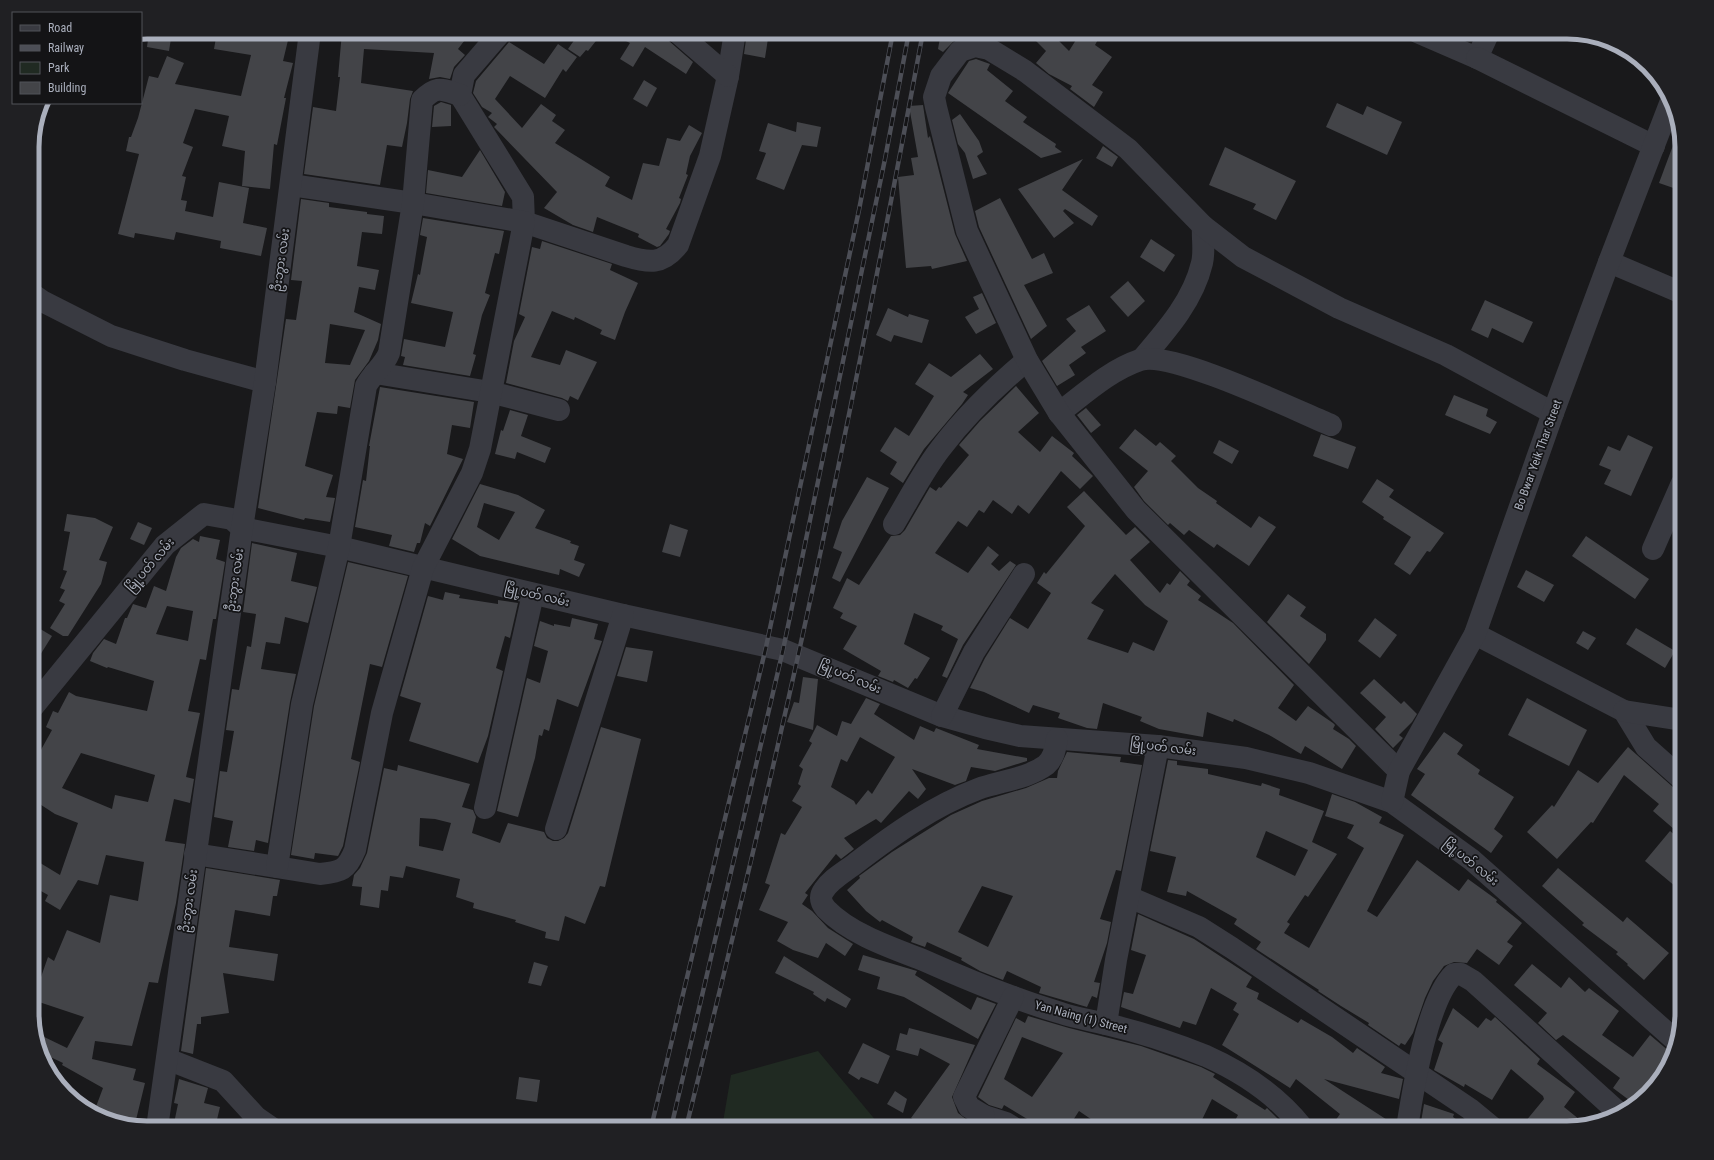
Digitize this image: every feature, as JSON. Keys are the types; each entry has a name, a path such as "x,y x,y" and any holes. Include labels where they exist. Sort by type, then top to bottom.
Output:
{"street":[{"name":"ဦးဘွား လမ်း","path":"157,1121 242,528 265,382 292,185 309,39"},
{"path":"195,854 320,874 339,872 349,864 355,850 382,713 424,568 472,473 480,449 524,222 523,197 460,95 464,75 495,39"},
{"path":"685,39 728,76"},
{"path":"292,185 413,203 524,222 642,261 653,261 669,256 678,245 710,156 728,76 734,39"},
{"path":"1433,39 1477,58 1654,146"},
{"path":"1477,58 1486,39"},
{"path":"1399,771 1136,510 1059,413 1027,360 967,231 934,97 941,76 960,52 975,46 989,49 1025,71 1128,149 1202,226 1243,257 1339,308 1446,355 1552,413"},
{"path":"277,867 302,704 339,547 366,386 387,359 389,353 413,203 422,100 430,92 438,89 460,95"},
{"name":"Bo Bwar Yeik Thar Street","path":"1392,802 1399,771 1475,634 1552,413 1608,262 1668,109"},
{"path":"1059,413 1113,373 1142,360 1174,320 1193,289 1202,262 1202,226"},
{"path":"1608,262 1675,290"},
{"path":"39,299 111,336 185,360 265,382"},
{"path":"894,524 940,449 976,406 997,385 1027,360"},
{"path":"1142,360 1173,362 1207,373 1331,425"},
{"path":"375,373 490,392 559,410"},
{"path":"1653,549 1675,499"},
{"name":"မြို့ပတ် လမ်း","path":"39,699 165,545 204,514 232,519 242,528 339,547 623,615 783,650 942,716 985,728 1020,736 1158,746 1246,758 1309,773 1392,802 1472,860 1672,1037"},
{"path":"942,716 974,652 1024,574"},
{"path":"485,808 533,594"},
{"path":"556,829 623,615"},
{"path":"1475,634 1624,711 1675,719"},
{"path":"1624,711 1646,747 1675,772"},
{"name":"Yan Naing (1) Street","path":"1057,739 1054,755 1047,764 1034,772 979,789 949,802 896,832 838,877 824,890 821,897 826,909 853,929 887,945 1013,997 1062,1014 1139,1032 1207,1057 1261,1085 1276,1097 1297,1121"},
{"path":"1106,1024 1116,960 1158,746"},
{"path":"1129,897 1199,927 1269,972 1406,1065 1470,1109 1485,1121"},
{"path":"1408,1121 1416,1073 1432,1016 1446,981 1454,974 1461,974 1473,981 1615,1110"},
{"path":"982,1121 969,1106 964,1097 1013,997"},
{"path":"167,1059 223,1081 256,1117 262,1121"}],"green space":[{"path":"818,1051 876,1121 723,1121 731,1075"}],"building":[{"path":"148,39 171,39 169,51 147,47"},
{"path":"216,39 288,39 283,61 293,63 284,98 286,98 277,145 274,144 270,189 242,186 245,151 222,146 229,116 195,109 183,143 193,147 182,176 186,177 181,200 187,201 185,211 213,217 219,182 249,188 243,223 267,228 261,256 220,248 221,241 176,232 174,240 135,233 134,238 118,234 139,154 126,151 129,137 131,137 138,118 149,76 158,78 167,56 184,63 175,84 241,96 251,55 214,49"},
{"path":"341,39 466,39 458,49 465,55 454,67 450,79 440,77 429,79 434,53 364,49 361,83 413,91 410,99 402,147 387,145 380,185 304,174 313,107 336,111 340,77 338,77"},
{"path":"575,39 597,39 588,51 586,50 580,57 568,49"},
{"path":"622,39 668,39 693,62 686,74 645,47 633,67 620,59 630,43"},
{"path":"746,39 768,39 765,58 744,54"},
{"path":"940,39 955,39 943,52 938,49"},
{"path":"1034,39 1057,39 1069,51 1077,39 1098,39 1095,45 1112,57 1092,85 1103,92 1094,107 1070,89 1072,86 1049,74 1036,63 1046,51"},
{"path":"509,42 544,64 558,44 577,57 566,72 563,69 545,98 510,76 495,99 522,128 541,104 556,115 552,121 565,130 555,143 610,177 605,186 632,200 643,163 659,166 667,138 680,141 689,125 702,133 690,156 686,174 688,175 679,198 681,199 680,203 666,229 670,231 669,234 660,246 657,247 638,237 639,234 597,217 593,232 573,225 544,208 557,192 494,127 497,124 488,117 492,113 482,107 473,93 476,81"},
{"path":"976,59 990,64 987,70 1013,91 1005,101 1027,117 1023,122 1056,144 1055,147 1062,152 1041,158 948,93 969,61"},
{"path":"644,80 657,88 647,107 633,99"},
{"path":"441,102 451,105 451,126 432,127 434,106"},
{"path":"1337,103 1363,115 1367,106 1402,122 1387,155 1326,127"},
{"path":"923,105 928,138 930,136 955,234 967,261 932,269 931,266 906,268 898,177 914,175 911,158 918,157 909,106"},
{"path":"960,114 979,141 983,152 977,156 987,174 973,179 965,153 958,144 952,120"},
{"path":"797,122 821,127 817,147 802,145 784,190 756,179 766,153 759,151 768,123 796,132"},
{"path":"1675,141 1675,189 1659,183"},
{"path":"1103,146 1118,157 1112,167 1096,158"},
{"path":"1225,147 1296,181 1276,220 1253,209 1256,204 1209,185"},
{"path":"480,150 505,192 502,206 426,193 428,170 462,177"},
{"path":"1083,159 1062,190 1098,216 1092,226 1065,209 1063,211 1074,223 1054,238 1018,189"},
{"path":"1000,198 1032,259 1044,253 1053,273 1024,285 1047,326 1031,339 979,227 975,211"},
{"path":"301,199 329,203 329,207 367,212 367,214 384,216 382,234 362,232 357,266 379,270 375,290 359,287 354,312 381,324 378,340 369,361 355,380 350,408 338,406 337,414 317,412 305,466 333,475 326,497 335,498 330,522 305,518 304,520 258,508 286,319 296,320 302,281 291,280","holes":["330,324 365,330 350,365 325,363"]},
{"path":"423,218 504,231 499,254 495,253 485,293 490,295 482,315 473,354 476,355 470,376 403,365 405,357 401,356 404,339 445,347 453,312 411,303 418,274 420,275 427,237 420,235"},
{"path":"1151,239 1175,255 1164,272 1140,257"},
{"path":"542,241 612,264 610,270 638,283 625,312 615,340 600,334 602,330 575,317 574,320 552,311 531,357 560,365 566,350 597,362 578,400 570,396 568,401 562,398 506,383 514,341 525,317 519,314 532,247 540,249"},
{"path":"1128,281 1145,301 1128,317 1110,297"},
{"path":"982,293 996,323 976,334 965,317 979,309 973,297"},
{"path":"1485,300 1533,322 1523,343 1492,328 1488,338 1471,330"},
{"path":"1089,305 1106,331 1081,347 1086,353 1069,365 1075,375 1057,386 1042,361 1076,331 1066,319"},
{"path":"888,308 908,317 909,314 929,320 922,343 894,335 891,342 876,335"},
{"path":"980,354 993,369 963,392 968,395 924,449 903,483 890,474 897,462 880,451 895,427 909,436 934,396 915,384 929,363 951,377"},
{"path":"1016,386 1039,413 1018,432 1040,452 1052,436 1074,453 1072,456 1093,476 1080,489 1061,471 1029,514 1018,505 1012,514 993,500 984,513 979,510 967,527 958,521 935,553 968,573 988,546 999,555 991,564 999,571 1010,561 1016,565 963,645 947,678 942,676 958,639 941,630 943,626 914,613 904,644 930,658 917,679 915,678 908,688 894,680 893,682 878,676 881,671 843,649 857,626 840,618 843,613 833,608 847,578 859,585 891,536 900,535 905,530 930,487 936,491 939,487 941,488 969,455 959,445 980,421"},
{"path":"380,387 474,402 470,428 452,425 447,454 463,459 430,526 425,523 420,543 417,543 414,552 389,546 392,535 355,527 363,480 366,481 369,446"},
{"path":"1454,395 1488,409 1486,416 1497,422 1490,434 1445,415"},
{"path":"1086,408 1101,425 1091,433 1077,415"},
{"path":"510,410 528,415 521,436 551,448 545,463 517,452 515,459 495,454 501,430 503,431"},
{"path":"1135,429 1156,446 1160,442 1176,456 1171,461 1198,488 1251,528 1259,516 1276,527 1249,566 1217,544 1214,548 1189,530 1184,535 1170,523 1168,525 1144,501 1134,487 1148,471 1119,448"},
{"path":"1321,434 1356,447 1348,469 1313,456"},
{"path":"1628,435 1653,447 1631,496 1604,484 1611,470 1599,465 1608,446 1620,451"},
{"path":"1219,440 1239,451 1232,464 1213,453"},
{"path":"867,477 889,488 840,582 832,578 842,552 833,548 842,521"},
{"path":"1377,479 1394,490 1389,497 1444,533 1430,552 1427,551 1410,575 1394,564 1411,537 1383,519 1384,517 1362,502"},
{"path":"480,484 518,495 545,510 535,528 571,541 570,543 579,546 574,560 585,564 579,577 560,569 559,575 480,556 452,539","holes":["484,503 515,512 499,540 477,527"]},
{"path":"1084,491 1126,535 1135,527 1150,542 1130,560 1160,593 1167,583 1170,585 1180,571 1190,581 1187,585 1201,596 1198,600 1233,623 1294,685 1278,708 1296,721 1308,706 1333,723 1335,725 1333,729 1349,739 1356,746 1342,769 1305,746 1301,754 1269,735 1234,719 1233,722 1207,712 1203,737 1159,729 1140,721 1142,717 1103,703 1097,729 1087,728 1058,718 1060,713 1033,705 1029,713 984,692 970,688 985,658 1010,618 1028,629 1051,593 1037,583 1044,572 1046,574 1085,526 1067,507","holes":["1115,574 1145,605 1168,621 1154,651 1133,642 1128,653 1087,639 1104,610 1091,603"]},
{"path":"67,514 95,518 113,527 99,560 107,562 101,584 68,636 63,636 50,628 65,604 59,601 65,590 60,588 67,571 63,570 70,532 64,531"},
{"path":"138,522 152,528 144,545 130,539"},
{"path":"670,524 688,530 680,557 662,552"},
{"path":"200,536 220,540 216,559 225,562 216,619 213,619 206,660 200,659 188,711 200,713 186,777 194,779 190,803 174,799 165,841 185,844 176,903 158,983 149,982 132,1046 95,1041 92,1059 136,1069 133,1080 145,1083 136,1120 133,1120 112,1115 96,1108 103,1088 62,1065 63,1063 48,1056 42,1036 67,1048 84,1017 39,1002 39,983 48,957 54,961 67,930 100,943 110,895 138,901 144,862 106,855 98,885 78,880 60,910 45,901 48,895 39,890 39,862 60,875 78,823 55,814 39,804 39,753 52,730 46,727 53,711 58,713 69,692 76,696 147,711 154,681 108,667 107,668 90,661 93,653 104,639 116,644 125,618 127,618 133,604 146,608 154,586 166,591 176,557 181,548 193,539 199,542","holes":["167,606 193,611 188,641 156,634","81,753 155,775 148,802 115,795 112,809 62,788"]},
{"path":"1586,536 1649,579 1635,599 1572,556"},
{"path":"252,543 297,553 291,581 317,587 308,623 285,617 280,644 266,642 261,669 296,674 290,702 268,843 256,840 254,851 228,847 233,821 214,817 220,771 227,772 234,731 226,730 232,689 239,690 247,646 251,647 256,614 243,612"},
{"path":"348,562 408,576 382,667 370,664 351,759 360,762 343,846 338,856 315,853 314,859 291,855 314,706"},
{"path":"1526,570 1554,585 1544,602 1517,587"},
{"path":"445,592 460,595 459,598 498,604 498,600 518,603 510,638 505,636 496,668 503,671 488,736 478,763 409,741 421,703 400,696 428,596 443,600"},
{"path":"1288,594 1306,607 1300,616 1326,634 1326,640 1309,664 1267,622"},
{"path":"572,618 598,624 594,639 602,641 578,707 557,699 549,731 544,729 542,736 539,735 535,758 518,817 497,811 527,678 540,683 548,651 534,646 540,621 554,626 554,624 570,627"},
{"path":"1375,618 1397,635 1380,658 1358,641"},
{"path":"39,628 52,636 39,657"},
{"path":"1636,628 1675,651 1665,668 1626,644"},
{"path":"1583,631 1596,638 1588,650 1576,643"},
{"path":"626,647 653,651 647,682 617,676"},
{"path":"803,677 818,679 813,730 787,722 794,702 799,703"},
{"path":"1374,679 1401,704 1404,701 1417,714 1412,722 1399,735 1403,738 1393,748 1375,729 1386,717 1360,693"},
{"path":"866,698 880,704 874,714 914,740 920,726 934,732 936,728 979,745 977,749 1027,758 1027,761 995,771 971,767 966,781 955,785 912,769 926,789 918,799 909,791 881,823 876,819 844,838 854,849 841,859 836,854 805,893 808,895 802,904 812,911 828,928 853,944 845,956 826,943 818,958 793,950 777,941 788,922 759,910 770,885 765,883 781,833 785,835 802,807 792,801 801,786 798,784 803,769 799,766 812,743 809,741 817,725 837,736 842,721 851,724","holes":["860,737 895,757 872,794 868,790 856,805 854,801 831,787 841,759 847,762"]},
{"path":"1527,698 1587,730 1569,766 1508,735"},
{"path":"601,727 641,739 605,887 600,886 585,924 565,916 559,941 545,938 546,932 515,922 516,920 473,908 474,903 456,897 460,879 406,866 403,878 390,876 388,891 381,890 379,908 360,905 362,887 352,886 354,875 360,868 367,853 384,768 397,771 398,765 470,784 462,807 473,810 476,817 472,833 500,843 508,823 544,832 547,838 553,841 558,841 564,838 568,833","holes":["420,818 435,819 451,823 443,851 419,846"]},
{"path":"1444,732 1463,745 1457,754 1480,770 1478,774 1514,797 1494,829 1503,836 1491,853 1411,795 1425,774 1417,769"},
{"path":"1628,747 1675,789 1675,830 1653,811 1659,804 1624,775 1593,823 1591,822 1557,859 1527,832 1552,805 1554,807 1578,770 1598,783"},
{"path":"1067,752 1121,757 1120,762 1142,765 1121,871 1116,870 1100,919 1111,922 1107,943 1094,982 1100,983 1097,998 1092,996 1087,1007 1039,993 1041,987 1007,971 1003,980 980,971 961,960 962,958 927,942 925,947 911,942 913,937 882,920 880,922 866,911 847,890 860,878 859,876 892,852 951,815 982,801 1026,788 1049,778 1057,778 1058,771","holes":["982,886 1013,896 988,947 958,932"]},
{"path":"1168,760 1177,761 1177,765 1208,769 1208,774 1261,786 1262,783 1280,789 1279,795 1324,811 1312,842 1337,854 1308,897 1305,895 1287,922 1290,924 1284,933 1309,948 1364,848 1347,838 1354,825 1325,816 1332,794 1355,802 1382,817 1379,823 1404,835 1367,911 1377,917 1417,860 1459,891 1468,879 1497,900 1496,902 1522,923 1507,942 1513,946 1499,965 1477,949 1467,963 1454,962 1444,966 1433,981 1425,998 1413,1033 1405,1045 1401,1043 1399,1046 1368,1025 1369,1023 1256,949 1261,942 1234,924 1237,919 1187,891 1186,896 1167,892 1176,857 1150,851","holes":["1266,831 1308,850 1295,876 1256,857"]},
{"path":"1670,831 1675,835 1675,886 1645,861"},
{"path":"206,868 280,880 277,896 273,896 270,916 235,910 229,947 278,954 274,981 223,973 229,1013 201,1017 201,1024 197,1024 193,1054 181,1051"},
{"path":"1558,868 1623,922 1627,917 1669,953 1644,980 1616,954 1618,952 1582,925 1584,923 1542,886"},
{"path":"1138,914 1194,939 1252,977 1246,987 1259,993 1257,999 1298,1023 1301,1019 1332,1037 1353,1053 1357,1048 1385,1067 1381,1073 1403,1079 1399,1099 1324,1079 1389,1121 1335,1121 1340,1114 1296,1079 1290,1088 1222,1045 1239,1014 1233,1010 1237,1003 1211,988 1196,1025 1183,1021 1180,1028 1121,1007 1124,992 1133,994 1146,955 1131,950"},
{"path":"863,955 917,971 915,975 971,1010 977,997 996,1004 978,1039 904,997 877,989 880,977 858,970"},
{"path":"784,956 851,999 846,1008 827,998 825,1002 813,994 814,992 775,973"},
{"path":"534,962 548,966 541,986 528,983"},
{"path":"1532,964 1561,988 1569,977 1585,992 1589,988 1619,1011 1602,1035 1633,1057 1650,1035 1668,1050 1664,1061 1648,1084 1630,1101 1613,1088 1620,1078 1563,1035 1556,1040 1538,1023 1547,1013 1514,985"},
{"path":"1453,1008 1478,1028 1486,1018 1491,1021 1495,1017 1540,1059 1537,1064 1575,1092 1564,1107 1580,1120 1526,1121 1544,1099 1543,1096 1511,1069 1492,1100 1465,1084 1464,1087 1434,1070 1443,1043 1438,1040"},
{"path":"1028,1016 1141,1046 1201,1067 1215,1074 1213,1077 1265,1110 1267,1108 1280,1121 1235,1121 1238,1115 1212,1099 1201,1121 1094,1121 1079,1111 1073,1121 1030,1121 1004,1105 1002,1109 989,1105 978,1097 1016,1018 1025,1023","holes":["1022,1037 1063,1053 1032,1097 1004,1079"]},
{"path":"909,1028 975,1045 952,1097 958,1113 968,1121 916,1121 911,1118 950,1064 920,1048 918,1056 896,1050 900,1033 907,1035"},
{"path":"863,1043 890,1056 878,1084 861,1077 859,1080 848,1073"},
{"path":"519,1077 540,1080 537,1102 516,1099"},
{"path":"179,1079 208,1088 204,1103 220,1107 217,1121 174,1121 178,1104 174,1103"},
{"path":"895,1091 907,1099 903,1113 887,1104"},
{"path":"1424,1104 1454,1114 1453,1117 1458,1121 1421,1121"}],"railway":[{"path":"653,1121 766,647 859,210 892,39"},
{"path":"673,1121 783,650 885,159 908,39"},
{"path":"688,1121 785,715 815,578 863,345 922,39"}]}
